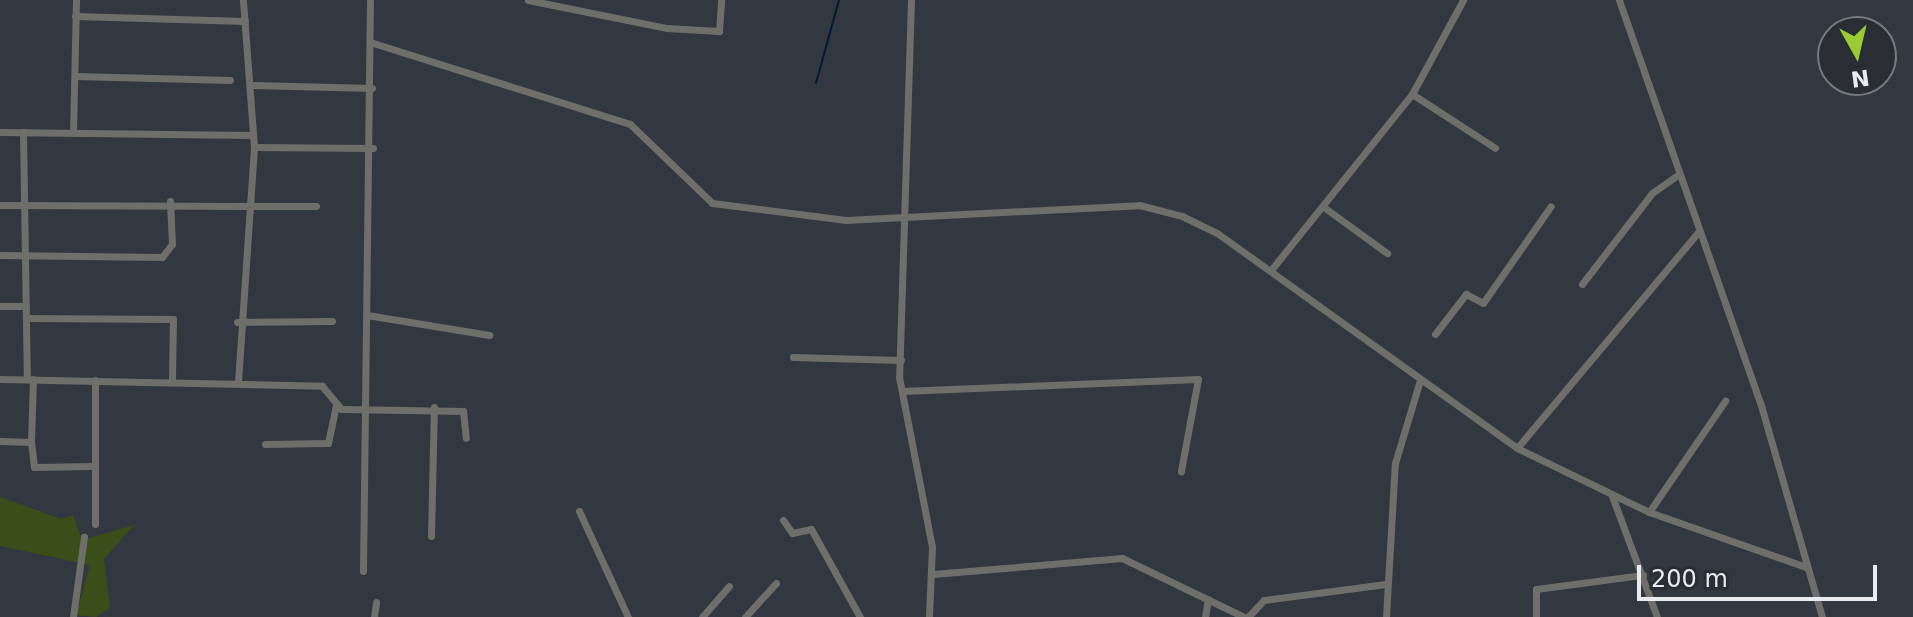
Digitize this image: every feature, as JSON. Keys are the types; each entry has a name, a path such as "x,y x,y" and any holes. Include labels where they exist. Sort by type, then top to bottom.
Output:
{"street":[{"path":"73,133 76,0"},
{"path":"238,382 237,322 254,147 253,85 243,0"},
{"path":"363,571 363,407 373,148 370,0"},
{"path":"528,0 667,28 719,31 721,0"},
{"path":"911,0 901,360 902,391 933,574 929,617"},
{"path":"1271,270 1325,208 1412,94 1463,0"},
{"path":"1619,0 1760,402 1822,617"},
{"path":"75,16 245,21"},
{"path":"370,42 630,124 712,203 846,220 1139,205 1217,233 1517,448 1649,512 1806,567"},
{"path":"76,76 230,80"},
{"path":"253,85 372,88"},
{"path":"1412,94 1495,148"},
{"path":"0,132 253,135"},
{"path":"23,132 28,200 26,306 34,467 93,466"},
{"path":"254,147 373,148"},
{"path":"1582,284 1652,193 1678,175"},
{"path":"0,205 28,200 316,206"},
{"path":"0,255 162,257 172,244 170,201"},
{"path":"1435,334 1466,294 1483,303 1551,206"},
{"path":"1325,208 1387,253"},
{"path":"1517,448 1698,232"},
{"path":"0,306 26,306"},
{"path":"367,315 489,335"},
{"path":"27,318 173,319 172,379"},
{"path":"237,322 332,321"},
{"path":"793,357 901,360"},
{"path":"0,379 172,379 322,386 334,392 336,406 328,443 265,444"},
{"path":"902,391 1198,379 1181,471"},
{"path":"95,380 95,524"},
{"path":"1386,617 1395,463 1420,380"},
{"path":"1649,512 1725,401"},
{"path":"336,406 434,407 463,411 466,438"},
{"path":"431,536 434,407"},
{"path":"0,441 31,442"},
{"path":"1612,496 1657,617"},
{"path":"579,511 628,617"},
{"path":"783,520 792,533 811,529 860,617"},
{"path":"73,617 84,537"},
{"path":"933,574 1122,558 1246,617 1264,600 1386,584"},
{"path":"1536,617 1536,589 1643,575"},
{"path":"745,617 776,583"},
{"path":"702,617 729,586"},
{"path":"1205,617 1208,599"},
{"path":"374,617 376,602"}],"green space":[{"path":"0,497 61,519 73,515 82,540 134,525 104,559 110,608 96,617 76,615 90,565 0,546"}],"waterway":[{"path":"816,83 839,0"}]}
